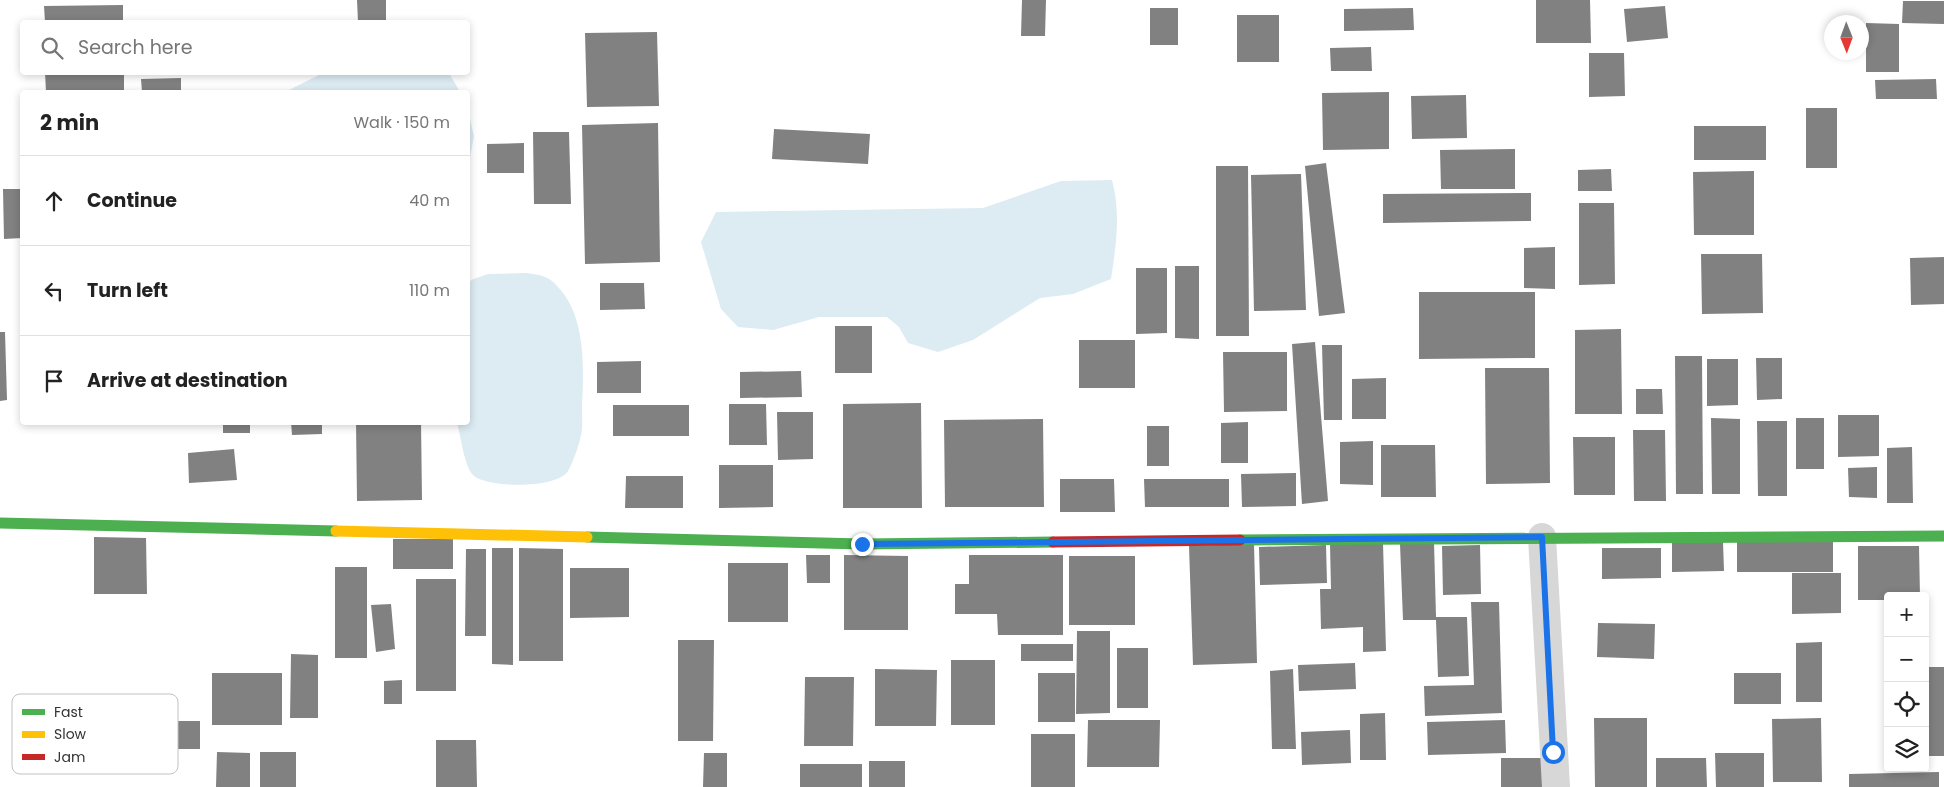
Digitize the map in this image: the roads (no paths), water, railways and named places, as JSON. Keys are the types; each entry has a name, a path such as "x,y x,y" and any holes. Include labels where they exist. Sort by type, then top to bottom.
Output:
{"street":[{"path":"0,523 862,544 1542,537 1944,536"},
{"path":"1542,537 1556,787"}]}
